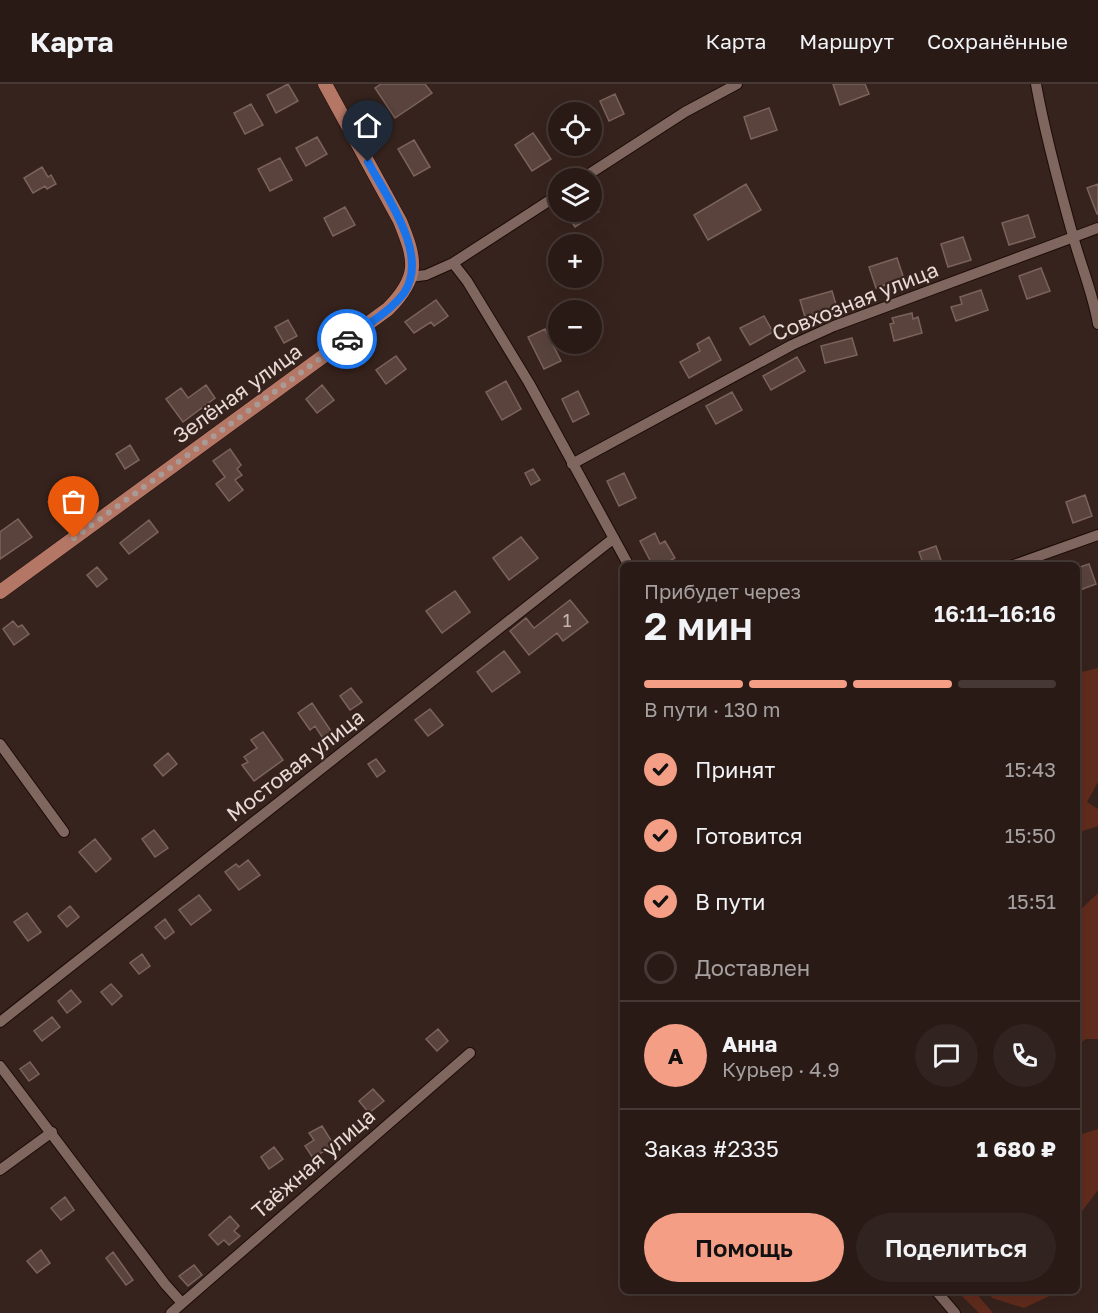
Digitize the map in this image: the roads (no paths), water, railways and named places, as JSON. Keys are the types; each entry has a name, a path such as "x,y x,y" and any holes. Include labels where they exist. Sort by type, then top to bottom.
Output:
{"main road":[{"path":"325,84 400,221 410,244 411,277"},
{"name":"Зелёная улица","path":"0,592 388,309 404,293 411,277"}],"street":[{"path":"598,168 685,112 736,84"},
{"path":"1036,84 1045,131 1073,238 1094,302 1098,324"},
{"path":"411,277 426,275 453,263 548,201"},
{"name":"Совхозная улица","path":"572,464 792,345 834,326 1098,228"},
{"path":"453,263 467,281 530,383 627,562"},
{"path":"1022,562 1098,535"},
{"name":"Мостовая улица","path":"0,1022 614,538"},
{"path":"0,744 64,832"},
{"name":"Таёжная улица","path":"171,1313 470,1053"},
{"path":"0,1066 165,1284 182,1303"},
{"path":"0,1170 52,1132"},
{"path":"939,1294 954,1313"}]}
